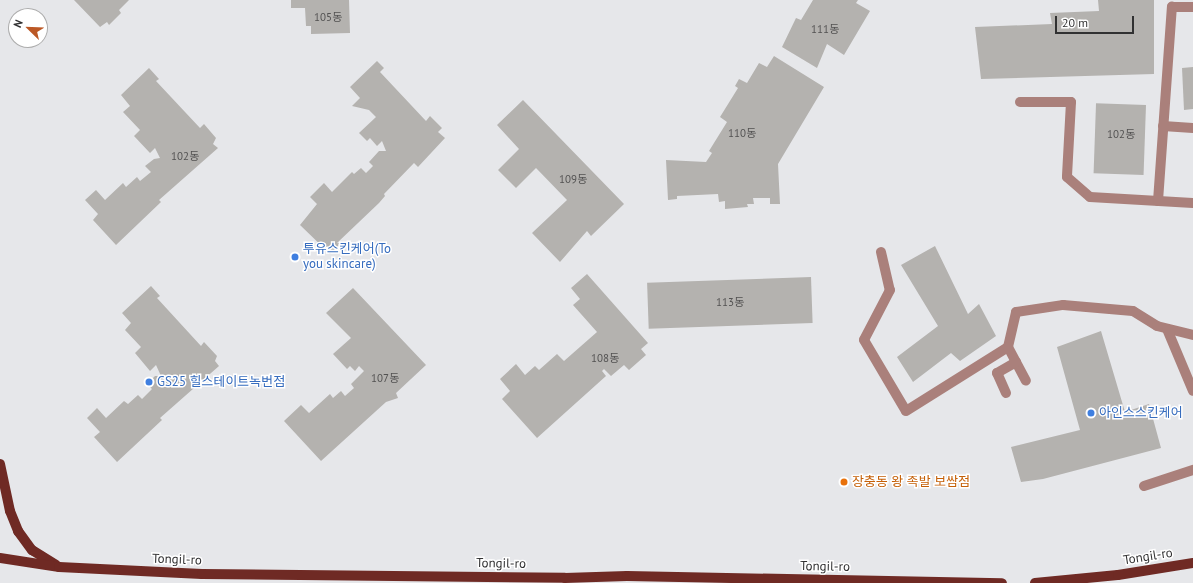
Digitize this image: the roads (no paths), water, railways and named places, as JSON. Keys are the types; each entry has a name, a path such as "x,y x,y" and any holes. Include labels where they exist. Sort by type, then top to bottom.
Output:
{"main road":[{"path":"0,464 10,511 18,531 32,550 59,567"},
{"name":"Tongil-ro","path":"0,558 59,567 202,574 565,578 627,576 1002,583"},
{"name":"Tongil-ro","path":"1036,583 1118,576 1193,563"},
{"path":"613,583 627,576"}],"lane":[{"path":"1158,201 1172,7 1193,6"},
{"path":"1020,102 1071,102 1067,178 1090,197 1193,203"},
{"path":"1163,126 1193,128"},
{"path":"881,252 890,290 864,340 906,411 1008,347"},
{"path":"1026,381 1008,347 1016,312 1063,305 1133,311 1157,326 1193,335"},
{"path":"1167,329 1193,391"},
{"path":"1006,393 997,374 1016,362"},
{"path":"1144,486 1193,470"},
{"path":"539,583 565,578"}],"place":[{"name":"투유스킨케어(To you skincare)","path":"295,257"},
{"name":"GS25 힐스테이트녹번점","path":"149,382"},
{"name":"아인스스킨케어","path":"1091,413"},
{"name":"장충동 왕 족발 보쌈점","path":"844,482"}]}
